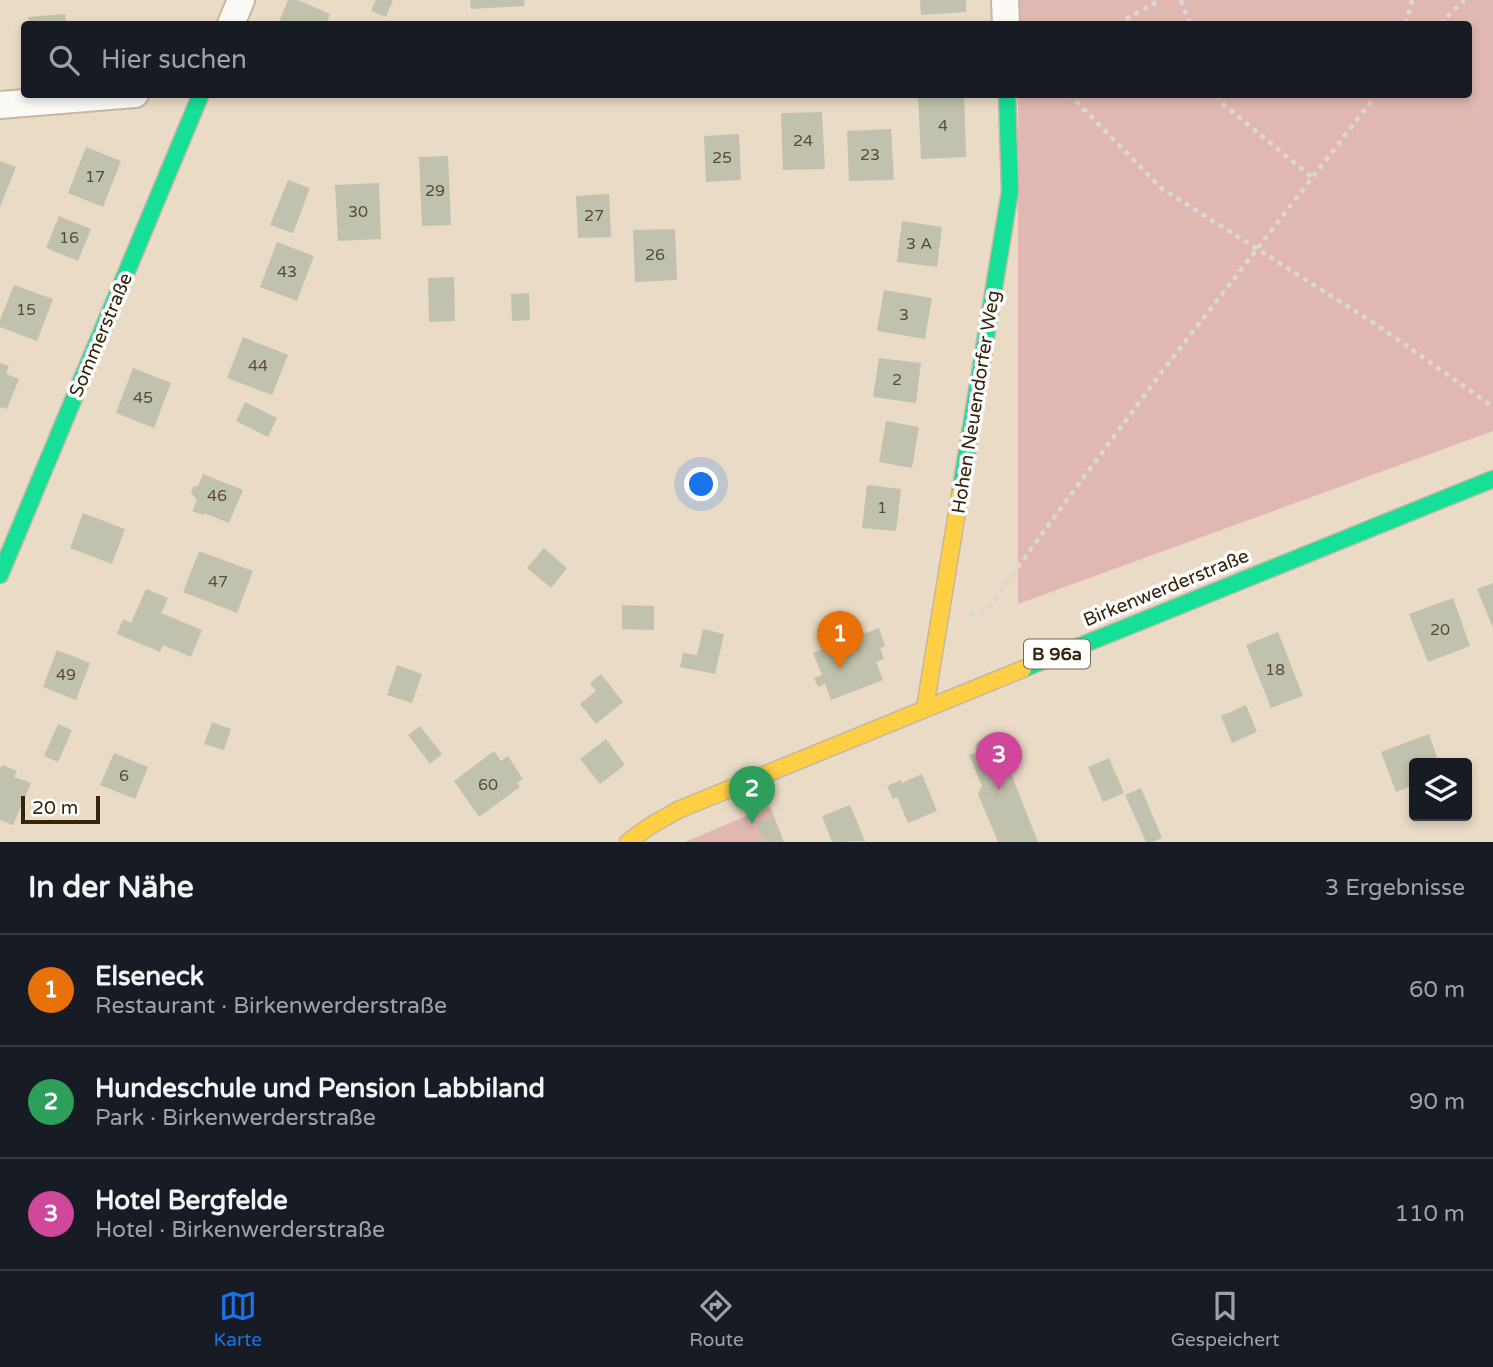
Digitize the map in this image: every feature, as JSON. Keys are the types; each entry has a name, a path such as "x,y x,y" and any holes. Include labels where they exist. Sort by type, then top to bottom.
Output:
{"street":[{"path":"232,21 241,0"},
{"path":"1005,0 1006,21"},
{"path":"0,105 86,98"},
{"name":"Sommerstraße","path":"0,575 199,98"},
{"name":"Hohen Neuendorfer Weg","path":"925,708 1010,191 1007,98"},
{"name":"Birkenwerderstraße","path":"628,842 678,810 1493,479"}],"path":[{"path":"1122,21 1160,0"},
{"path":"1181,0 1190,21"},
{"path":"1407,21 1412,0"},
{"path":"1443,21 1464,0"},
{"path":"1073,98 1161,188 1380,327 1493,407"},
{"path":"1221,98 1224,105 1313,178"},
{"path":"939,627 989,608 1164,369 1374,98"}],"shaded area":[{"path":"1018,0 1493,0 1493,431 1018,604 1018,98 1472,98 1472,21 1018,21"},
{"path":"770,806 784,842 685,842"}],"building":[{"path":"288,0 298,0 330,14 327,21 279,21"},
{"path":"376,0 393,0 386,17 371,11"},
{"path":"470,0 524,0 525,6 471,9"},
{"path":"920,0 966,0 966,12 921,15"},
{"path":"65,14 66,21 29,21 28,17"},
{"path":"918,98 964,98 966,157 921,159"},
{"path":"822,112 825,169 783,170 781,113"},
{"path":"891,129 894,180 849,181 847,131"},
{"path":"739,134 741,180 706,182 704,136"},
{"path":"86,147 121,161 103,207 68,193"},
{"path":"448,156 451,225 422,226 419,157"},
{"path":"0,161 16,167 0,207"},
{"path":"288,180 310,188 293,233 270,225"},
{"path":"379,183 381,239 338,241 335,185"},
{"path":"609,194 611,237 578,238 576,196"},
{"path":"59,216 91,229 78,261 46,248"},
{"path":"902,221 942,227 937,267 897,262"},
{"path":"675,229 677,280 635,282 633,230"},
{"path":"277,242 314,256 297,301 260,287"},
{"path":"454,277 455,321 429,322 428,278"},
{"path":"14,285 53,299 37,341 0,327 0,320"},
{"path":"884,290 932,298 925,339 877,331"},
{"path":"529,293 530,320 512,321 511,294"},
{"path":"243,337 288,355 272,395 227,378"},
{"path":"879,358 921,363 916,403 873,397"},
{"path":"0,363 9,366 6,374 19,379 7,409 0,407"},
{"path":"133,368 171,383 154,428 116,413"},
{"path":"245,402 277,418 268,437 236,421"},
{"path":"886,421 919,427 912,468 879,462"},
{"path":"203,474 243,490 229,523 192,511 197,500 191,493 193,487 198,486"},
{"path":"867,485 901,489 896,531 862,528"},
{"path":"83,513 125,529 112,564 70,548"},
{"path":"544,548 567,568 551,588 527,568"},
{"path":"199,551 253,571 237,613 183,592"},
{"path":"1493,583 1493,628 1477,589"},
{"path":"146,589 168,598 161,613 202,630 191,657 163,645 160,652 117,634 123,619 131,623"},
{"path":"1453,598 1470,646 1428,662 1409,614"},
{"path":"622,605 654,606 654,630 622,629"},
{"path":"879,628 885,646 880,648 884,659 876,662 883,680 831,700 825,684 818,687 814,678 822,675 813,653"},
{"path":"703,629 724,634 715,674 680,667 683,653 697,655"},
{"path":"1278,632 1303,696 1271,708 1246,645"},
{"path":"57,650 90,663 76,700 43,687"},
{"path":"397,665 422,674 412,703 387,695"},
{"path":"601,674 623,702 596,724 580,704 596,691 590,683"},
{"path":"1246,705 1257,732 1232,743 1221,716"},
{"path":"212,722 231,729 224,750 204,744"},
{"path":"58,724 72,730 58,762 44,756"},
{"path":"420,726 442,754 430,764 408,735"},
{"path":"1429,734 1437,758 1409,758 1409,787 1396,792 1381,752"},
{"path":"606,739 625,765 600,784 580,759"},
{"path":"984,739 991,746 999,743 1038,842 998,842 978,794 982,786 969,755 977,752 977,742"},
{"path":"494,751 501,761 508,756 523,779 517,783 520,787 479,817 454,781"},
{"path":"114,753 148,767 135,799 100,785"},
{"path":"1109,758 1124,793 1103,802 1088,767"},
{"path":"2,765 17,771 14,777 31,783 13,825 0,820"},
{"path":"922,774 937,811 908,823 897,797 893,799 887,786"},
{"path":"1141,788 1162,838 1152,842 1146,842 1125,795"},
{"path":"850,805 865,841 832,842 822,816"},
{"path":"774,817 783,841 764,842 757,824"}],"traffic: fast":[{"path":"0,575 199,98"},
{"path":"960,494 1010,191 1007,98"},
{"path":"1023,669 1493,479"}],"traffic: slow":[{"path":"925,708 960,494"},
{"path":"628,842 678,810 1023,669"}],"place":[{"name":"Elseneck","path":"840,669"},
{"name":"Hotel Bergfelde","path":"999,790"},
{"name":"Hundeschule und Pension Labbiland","path":"752,824"}]}
